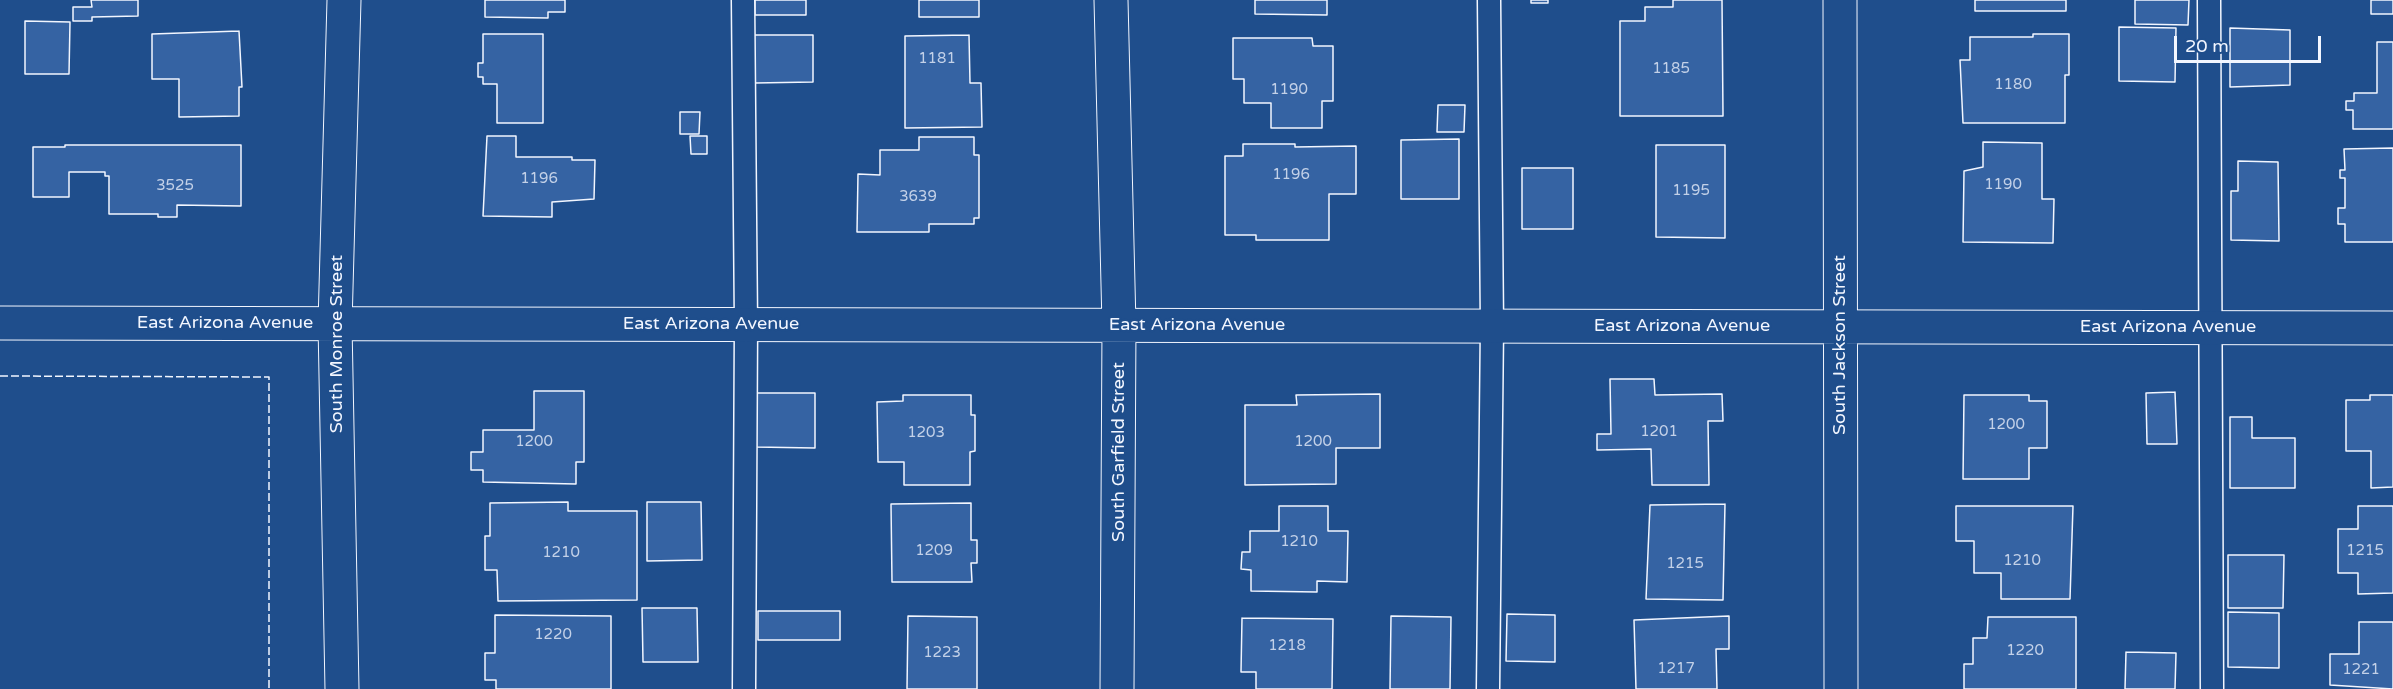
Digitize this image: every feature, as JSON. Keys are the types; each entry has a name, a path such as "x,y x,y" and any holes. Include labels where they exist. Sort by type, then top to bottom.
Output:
{"street":[{"name":"South Monroe Street","path":"342,689 335,324 344,0"},
{"name":"South Garfield Street","path":"1111,0 1119,325 1118,689"},
{"name":"South Jackson Street","path":"1840,0 1840,689"},
{"name":"East Arizona Avenue","path":"0,323 2393,328"}],"lane":[{"path":"743,0 746,324 744,689"},
{"path":"1488,689 1492,326 1489,0"},
{"path":"2208,0 2212,689"}],"building":[{"path":"91,0 138,0 138,16 92,17 92,21 73,21 73,7 92,7"},
{"path":"485,0 565,0 565,12 548,12 548,18 485,17"},
{"path":"755,0 806,0 806,15 755,15"},
{"path":"919,0 979,0 979,17 919,17"},
{"path":"1255,0 1327,0 1327,15 1255,14"},
{"path":"1531,0 1548,0 1548,3 1531,3"},
{"path":"1673,0 1722,0 1723,116 1620,116 1620,21 1645,21 1645,7 1673,7"},
{"path":"1975,0 2066,0 2066,11 1975,11"},
{"path":"2135,0 2189,0 2188,25 2135,24"},
{"path":"2371,0 2393,0 2393,14 2371,14"},
{"path":"25,21 70,22 69,74 25,74"},
{"path":"2119,27 2176,28 2175,82 2119,81"},
{"path":"2230,28 2290,30 2290,85 2230,87"},
{"path":"239,31 242,87 239,87 239,116 179,117 179,79 152,79 152,34"},
{"path":"483,34 543,34 543,123 497,123 497,84 483,84 483,77 478,77 478,63 483,63"},
{"path":"2033,34 2069,34 2069,75 2065,75 2065,123 1963,123 1960,60 1970,60 1970,37 2033,37"},
{"path":"746,35 813,35 813,82 755,83 746,77"},
{"path":"969,35 970,83 981,83 982,127 905,128 905,36"},
{"path":"1233,38 1312,38 1313,46 1333,46 1333,101 1322,101 1322,128 1271,128 1271,103 1244,103 1244,79 1233,79"},
{"path":"2377,42 2393,42 2393,129 2353,129 2353,110 2346,110 2346,101 2354,101 2354,93 2377,93"},
{"path":"1438,105 1465,105 1464,132 1437,132"},
{"path":"680,112 700,112 699,134 680,134"},
{"path":"487,136 516,136 516,157 572,157 572,160 595,160 594,199 552,202 552,217 483,216"},
{"path":"690,136 707,136 707,154 691,154"},
{"path":"919,137 974,137 974,155 979,155 979,218 974,218 974,224 929,224 929,232 857,232 858,174 880,175 880,150 919,150"},
{"path":"1459,139 1459,199 1401,199 1401,140"},
{"path":"1983,142 2042,143 2042,199 2054,199 2053,243 1963,242 1964,171 1983,167"},
{"path":"1243,144 1295,144 1295,147 1356,146 1356,194 1329,194 1329,240 1256,240 1256,235 1225,235 1225,156 1243,156"},
{"path":"65,145 241,145 241,206 177,205 177,217 158,217 158,214 109,214 109,176 105,176 105,172 69,172 69,197 33,197 33,147 65,147"},
{"path":"1656,145 1725,145 1725,238 1656,237"},
{"path":"2393,148 2393,242 2345,242 2345,224 2338,224 2338,208 2345,208 2345,178 2340,178 2340,170 2345,170 2344,149"},
{"path":"2238,161 2278,162 2279,241 2231,240 2231,191 2238,191"},
{"path":"1522,168 1573,168 1573,229 1522,229"},
{"path":"1610,379 1654,379 1655,395 1722,394 1723,421 1708,421 1709,485 1652,485 1651,449 1597,450 1597,434 1611,434"},
{"path":"534,391 584,391 584,462 576,462 576,484 483,482 483,470 471,470 471,452 483,452 483,430 534,430"},
{"path":"2175,392 2177,444 2147,444 2146,393"},
{"path":"755,393 815,393 815,448 755,447"},
{"path":"1380,394 1380,448 1336,448 1336,484 1245,485 1245,405 1297,405 1296,395"},
{"path":"903,395 971,395 971,415 975,415 975,451 970,452 970,485 904,485 904,462 878,462 877,402 903,401"},
{"path":"1964,395 2029,395 2029,401 2047,401 2047,448 2029,448 2029,479 1963,479"},
{"path":"2370,395 2393,395 2393,487 2371,488 2371,451 2346,451 2346,400 2370,400"},
{"path":"2230,417 2252,417 2252,438 2295,438 2295,488 2230,488"},
{"path":"568,502 568,511 637,511 637,600 498,601 497,570 485,570 485,536 490,536 490,503"},
{"path":"647,502 701,502 702,560 647,561"},
{"path":"971,503 971,540 977,540 977,563 971,563 972,582 892,582 891,504"},
{"path":"1725,504 1723,600 1646,599 1650,505"},
{"path":"1279,506 1328,506 1328,531 1348,531 1347,582 1317,581 1317,592 1251,591 1251,570 1241,569 1242,552 1250,552 1250,531 1279,531"},
{"path":"1956,506 2073,506 2070,599 2001,599 2001,573 1974,573 1974,541 1956,541"},
{"path":"2358,506 2393,506 2393,593 2358,594 2358,573 2338,573 2338,529 2358,529"},
{"path":"2228,555 2284,555 2283,608 2228,608"},
{"path":"642,608 697,608 698,662 643,662"},
{"path":"758,611 840,611 840,640 758,640"},
{"path":"2228,612 2279,613 2279,668 2228,667"},
{"path":"1507,614 1555,615 1555,662 1506,661"},
{"path":"495,615 611,616 611,689 496,689 496,680 485,680 485,653 495,653"},
{"path":"908,616 977,617 977,689 907,689"},
{"path":"1391,616 1451,617 1450,689 1390,689"},
{"path":"1729,616 1729,649 1716,649 1717,689 1636,689 1634,620"},
{"path":"1988,617 2076,617 2076,689 1964,689 1964,664 1973,664 1973,638 1987,638"},
{"path":"1242,618 1333,619 1332,689 1256,689 1256,672 1241,672"},
{"path":"2359,622 2393,622 2393,689 2330,685 2330,654 2359,654"},
{"path":"2126,652 2176,653 2175,689 2125,689"}],"fence":[{"path":"0,376 269,377 269,689"}]}
